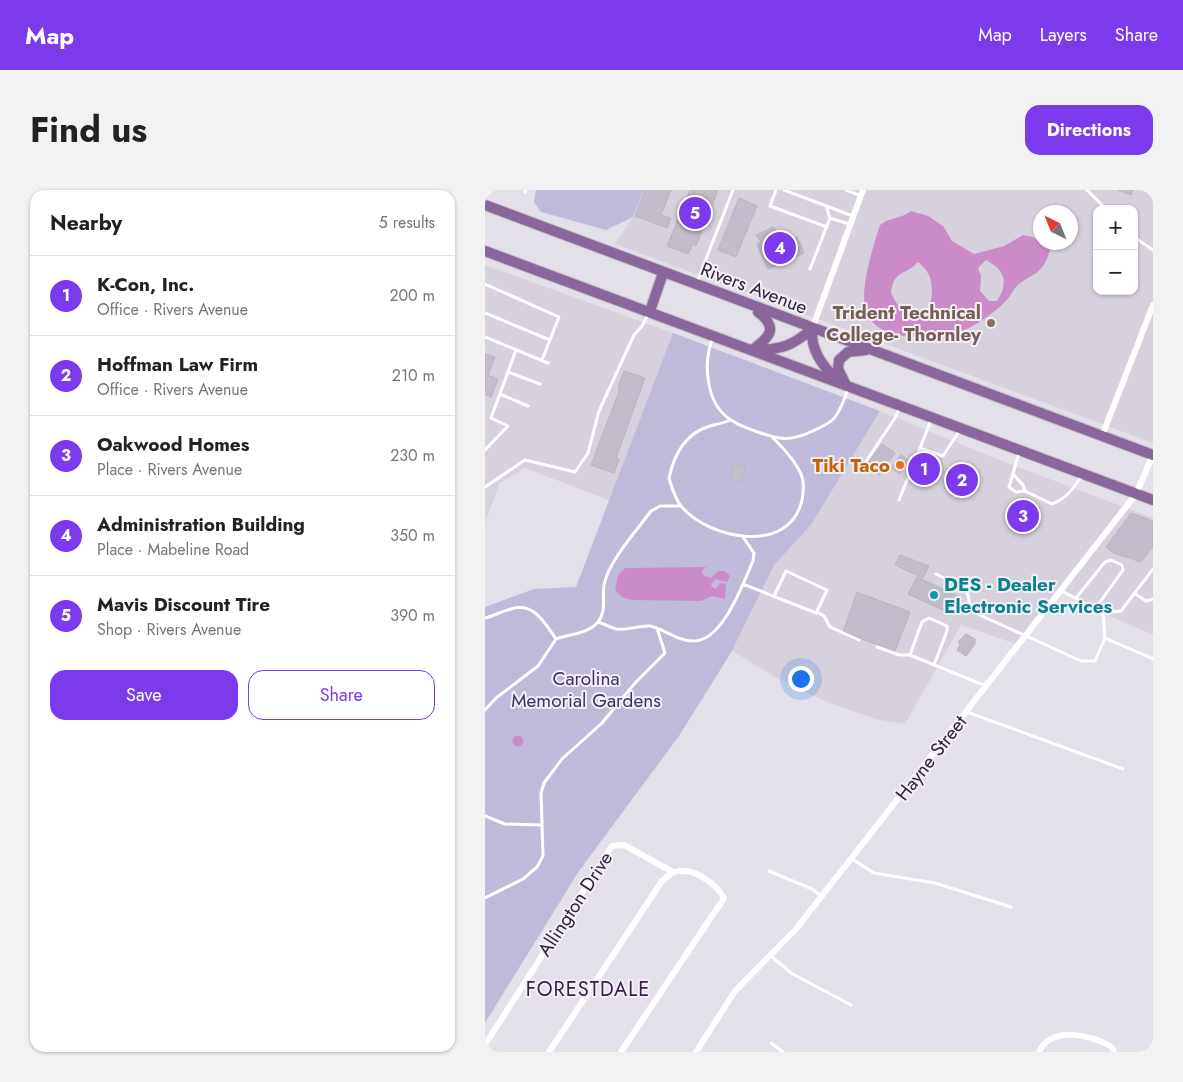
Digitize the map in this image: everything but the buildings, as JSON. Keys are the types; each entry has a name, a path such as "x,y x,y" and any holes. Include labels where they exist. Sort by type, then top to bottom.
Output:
{"main road":[{"name":"Rivers Avenue","path":"485,205 1153,455"},
{"path":"485,251 1153,500"},
{"path":"650,311 663,273"},
{"path":"751,306 767,319 771,331 768,339 752,350"},
{"path":"752,350 778,350 793,344 811,328"},
{"path":"811,328 811,343 816,355 825,368 846,385"},
{"path":"846,385 838,369 839,360 848,352 869,350"}],"street":[{"path":"811,328 862,193"},
{"path":"1102,436 1150,322 1153,305"},
{"name":"Hayne Street","path":"696,1052 735,991 796,929 822,897 1136,494 1153,455"},
{"name":"Allington Drive","path":"485,1045 612,846 624,845 673,872"},
{"path":"549,1052 662,881 673,872 682,871 699,875 718,887 724,898 621,1052"},
{"path":"1039,1052 1044,1042 1053,1037 1070,1035 1097,1039 1112,1047 1114,1052"}],"lane":[{"path":"696,285 733,190"},
{"path":"776,190 770,206 827,227"},
{"path":"784,190 853,216"},
{"path":"846,190 862,193"},
{"path":"1087,190 1102,205"},
{"path":"810,269 830,218 826,206"},
{"path":"830,218 850,225"},
{"path":"1138,239 1153,250"},
{"path":"485,284 559,317 542,360"},
{"path":"485,487 525,460 575,472 588,453 599,411 634,336 650,311"},
{"path":"485,313 550,340"},
{"path":"485,336 548,363"},
{"path":"714,336 707,358 709,382 714,400 730,420 772,437 796,439 829,422 841,406 846,385"},
{"path":"485,450 508,426 491,418 516,350"},
{"path":"508,372 540,384"},
{"path":"500,394 528,406"},
{"path":"861,469 895,418 900,405"},
{"path":"899,500 933,418"},
{"path":"730,420 702,429 680,448 669,478 681,506 690,515 715,529 743,537 770,534 783,528 794,517 801,504 803,492 800,471 789,454 772,437"},
{"path":"920,448 943,456 961,428"},
{"path":"1020,450 1009,487 1015,492 1025,491 1052,504 1061,501 1075,488 1082,474"},
{"path":"1013,474 1023,485 1025,491"},
{"path":"485,710 495,698 538,666 556,638 590,629 598,622 605,605 604,585 615,561 651,511 659,506 681,506"},
{"path":"598,622 617,629 649,626 683,640 695,641 702,639 716,629 729,614 753,561 754,553 743,537"},
{"path":"1076,598 1105,562 1111,560 1121,565 1123,570 1095,609"},
{"path":"1061,590 1103,613 1121,611 1153,569"},
{"path":"774,596 786,571 826,588 817,612"},
{"path":"936,574 963,587 969,595 971,611 1081,661 1095,662 1105,638 1103,613"},
{"path":"743,584 817,612 824,616 830,627 859,640"},
{"path":"1135,593 1145,601 1153,599"},
{"path":"485,618 523,606 531,609 540,617 556,638"},
{"path":"909,655 922,622 929,618 947,626 947,631 933,665"},
{"path":"485,899 524,878 537,868 543,856 540,825 541,793 552,772 562,759 602,723 635,683 665,654 657,628"},
{"path":"1105,638 1153,659"},
{"path":"877,647 899,655 909,655 986,686"},
{"path":"966,712 1123,769"},
{"path":"485,816 505,824 540,825"},
{"path":"851,859 874,873 935,883 1011,907"},
{"path":"769,871 812,890 822,897"},
{"path":"770,955 791,973 851,1005"},
{"path":"771,1043 783,1052"}],"shaded area":[{"name":"Trident Technical College- Thornley","path":"644,190 1153,190 1153,443 615,244 633,217"},
{"path":"911,211 928,216 943,226 952,241 974,254 1004,246 1023,235 1033,237 1033,250 1050,250 1044,264 1036,273 1021,282 989,316 969,328 958,332 928,337 896,334 883,330 872,322 866,311 864,292 868,268 880,225","holes":["986,260 1001,273 1004,283 997,301 989,301 980,291 981,276 978,268","918,262 930,277 932,296 929,309 917,316 901,311 891,293 892,285 900,274"]},
{"path":"485,265 673,333 611,501 525,468 500,483 485,523"},
{"path":"880,411 997,459 1153,518 1153,635 1103,613 1061,590 1019,645 961,625 905,724 875,719 827,702 775,677 732,651 774,565 811,525"},
{"path":"706,567 702,571 703,575 711,578 718,571 725,571 730,576 727,582 715,579 711,584 716,589 720,583 726,584 725,599 712,596 701,601 632,600 622,597 615,590 618,575 625,568"},
{"path":"518,735 524,741 518,747 512,741"}],"green space":[{"path":"536,190 644,190 633,217 606,230 541,212 534,202"},
{"name":"Carolina Memorial Gardens","path":"673,333 880,411 811,525 774,565 732,651 679,736 579,871 485,1023 485,607 534,589 576,587"}],"place":[{"name":"Mavis Discount Tire","path":"695,213"},
{"name":"Administration Building","path":"780,248"},
{"name":"Trident Technical College- Thornley","path":"991,323"},
{"name":"Tiki Taco","path":"900,465"},
{"name":"K-Con, Inc.","path":"924,469"},
{"name":"Hoffman Law Firm","path":"962,480"},
{"name":"Oakwood Homes","path":"1023,516"},
{"name":"DES - Dealer Electronic Services","path":"934,595"}],"district":[{"name":"FORESTDALE","path":"588,989"}]}
